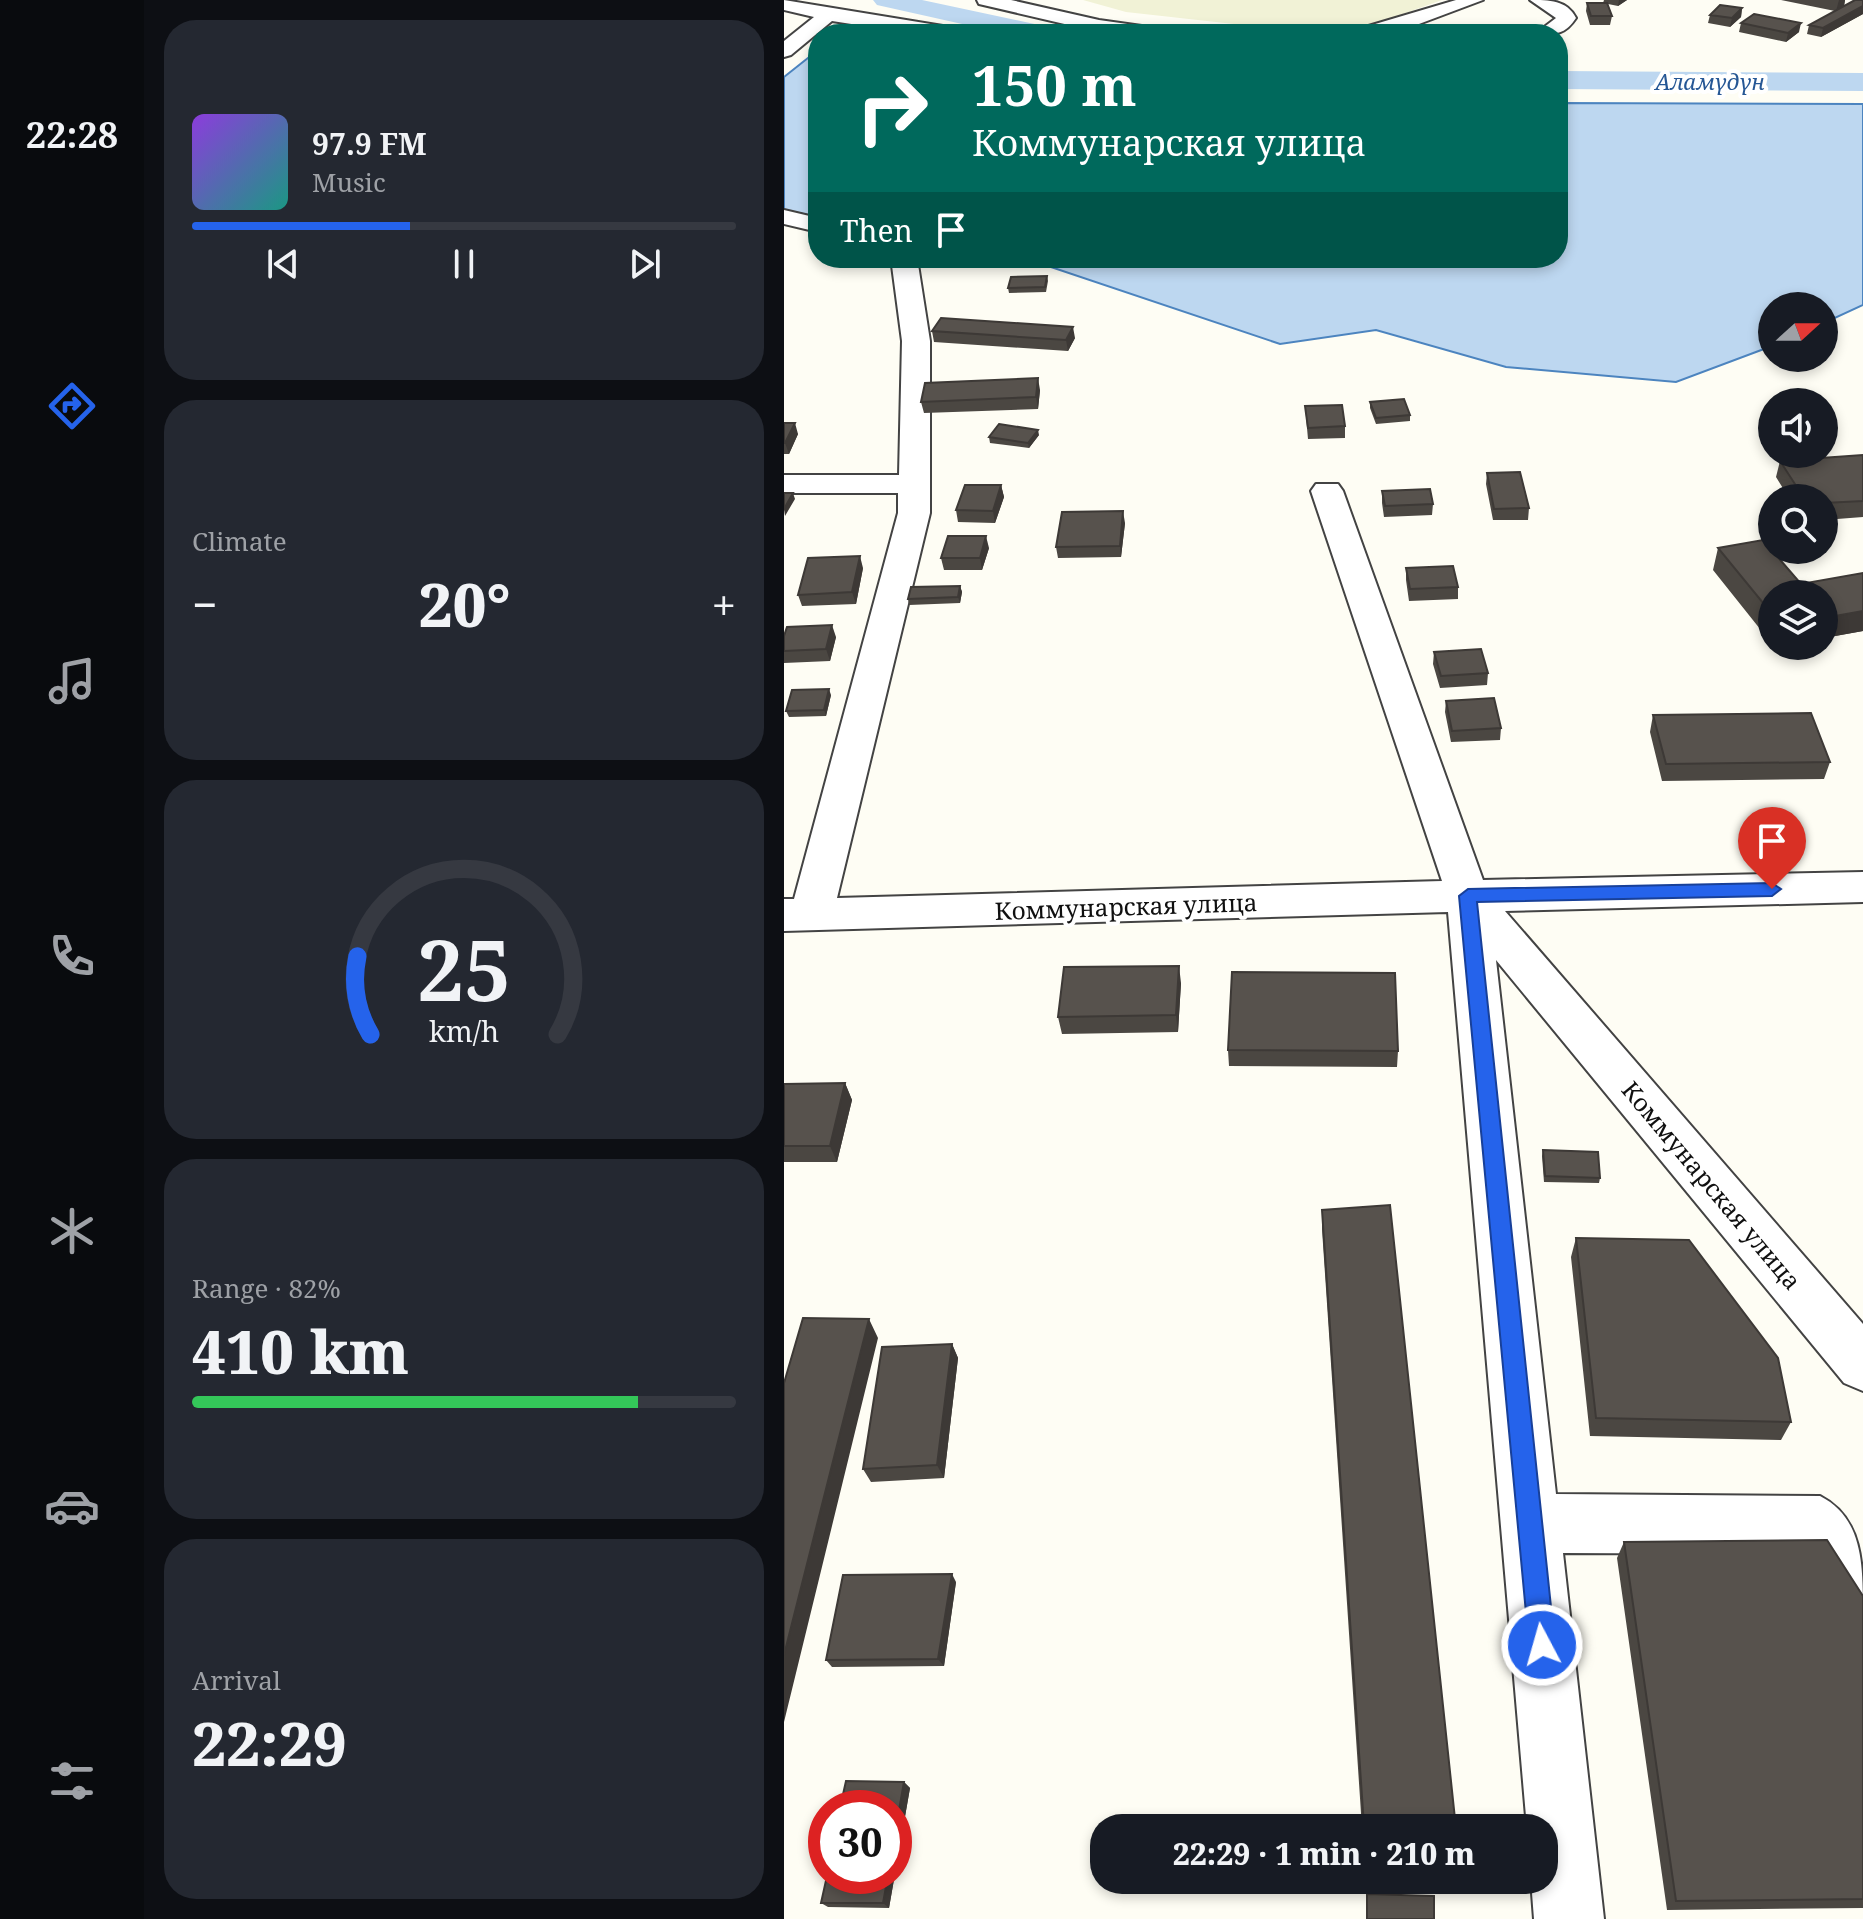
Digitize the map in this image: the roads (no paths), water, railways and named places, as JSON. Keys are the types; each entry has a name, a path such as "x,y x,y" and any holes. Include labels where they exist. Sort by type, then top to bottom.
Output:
{"street":[{"path":"986,0 1090,24"},
{"path":"1403,24 1474,0"},
{"path":"1539,0 1563,11 1566,18 1562,24"},
{"path":"784,4 828,15 888,24"},
{"path":"817,24 828,15"},
{"path":"784,51 808,31"},
{"path":"784,217 808,223"},
{"path":"798,915 914,513 916,341 905,268"},
{"path":"784,484 914,484"},
{"path":"1327,491 1468,896 1569,1919"},
{"name":"Коммунарская улица","path":"798,915 1863,887"},
{"name":"Коммунарская улица","path":"1468,896 1863,1365"},
{"path":"1530,1523 1820,1525 1863,1584"}],"water":[{"path":"808,58 808,215 784,210 784,77"},
{"path":"1568,103 1863,104 1863,305 1838,317 1838,292 1758,292 1758,351 1676,382 1506,367 1376,330 1280,344 1054,268 1568,268"}],"waterway":[{"name":"Аламүдүн","path":"886,0 998,24"},
{"name":"Аламүдүн","path":"1568,80 1863,82"}]}
